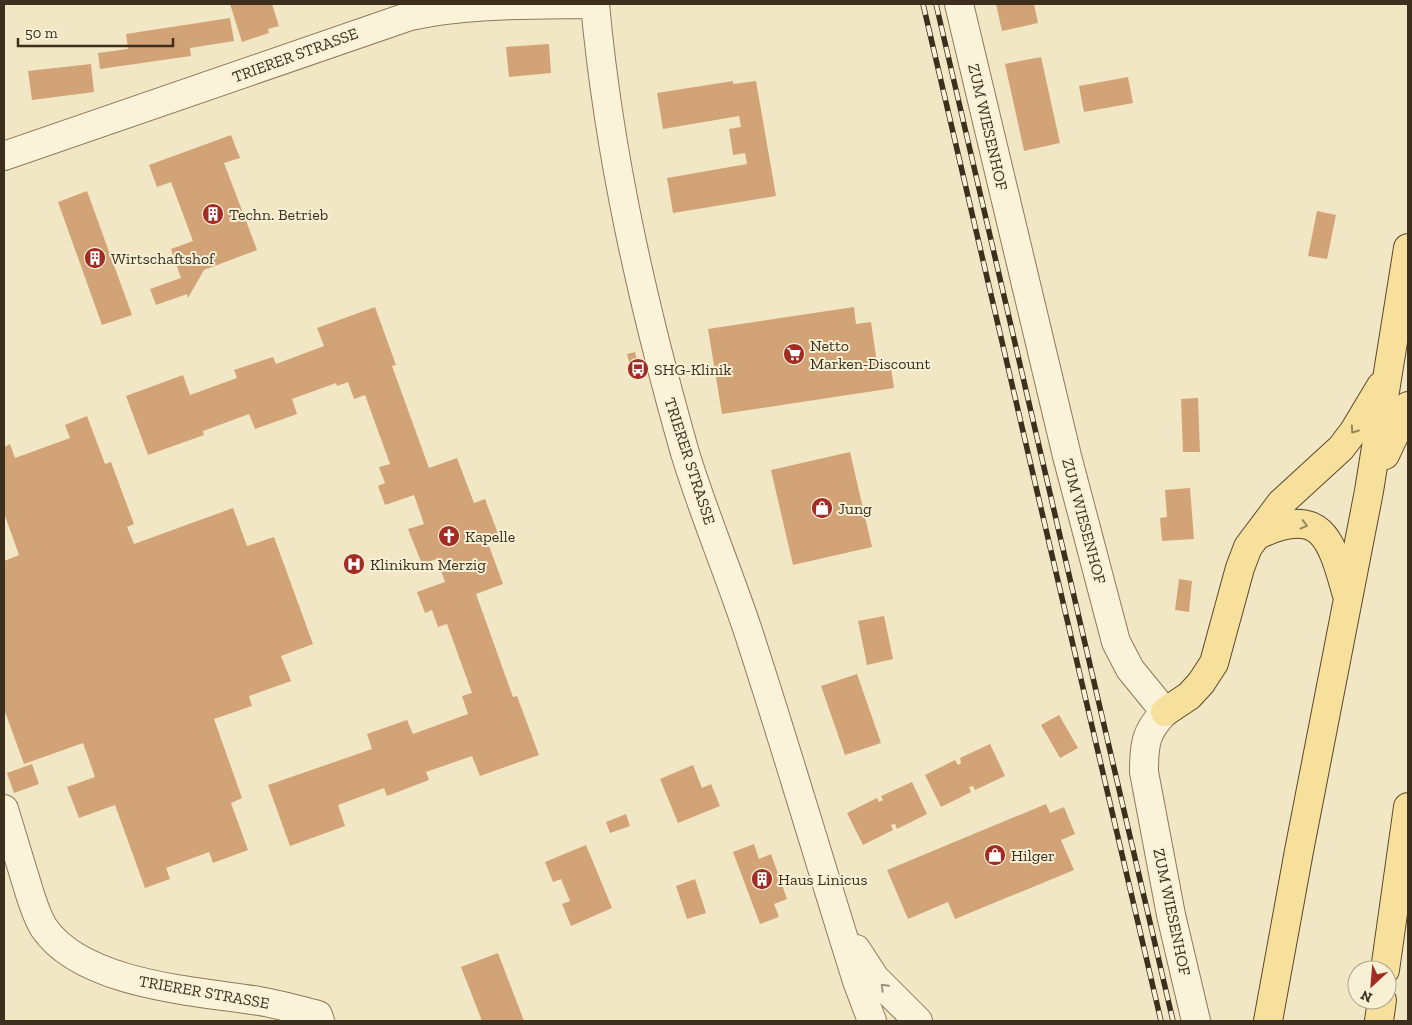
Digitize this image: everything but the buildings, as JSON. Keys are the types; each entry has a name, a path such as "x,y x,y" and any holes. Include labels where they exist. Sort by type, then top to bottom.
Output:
{"main road":[{"path":"1268,1021 1369,491 1408,248"},
{"path":"1164,712 1190,696 1201,684 1214,663 1240,568 1248,547 1280,503 1345,442 1354,431 1389,374"},
{"path":"1369,491 1408,406"},
{"path":"1258,535 1274,527 1295,523 1307,525 1320,532 1330,544 1336,557 1348,596"},
{"path":"1386,960 1408,807"}],"street":[{"name":"TRIERER STRASSE","path":"4,156 410,16 438,10 476,6 595,4 602,71 619,177 636,265 655,345 686,455 748,631 872,1021"},
{"name":"ZUM WIESENHOF","path":"959,4 1067,456 1116,642 1130,669 1164,712 1149,731 1144,749 1144,772 1171,915 1196,1021"},
{"name":"TRIERER STRASSE","path":"4,809 32,901 44,927 60,946 83,961 116,974 158,986 262,1001 318,1016 320,1021"},
{"name":"TRIERER STRASSE","path":"834,906 853,944 875,978 918,1021"}],"railway":[{"path":"923,4 1161,1021"},
{"path":"936,4 1173,1021"}],"place":[{"name":"Techn. Betrieb","path":"213,214"},
{"name":"Wirtschaftshof","path":"95,258"},
{"name":"Netto Marken-Discount","path":"794,354"},
{"name":"SHG-Klinik","path":"638,369"},
{"name":"Jung","path":"822,508"},
{"name":"Kapelle","path":"449,536"},
{"name":"Klinikum Merzig","path":"354,564"},
{"name":"Hilger","path":"995,855"},
{"name":"Haus Linicus","path":"762,879"}]}
